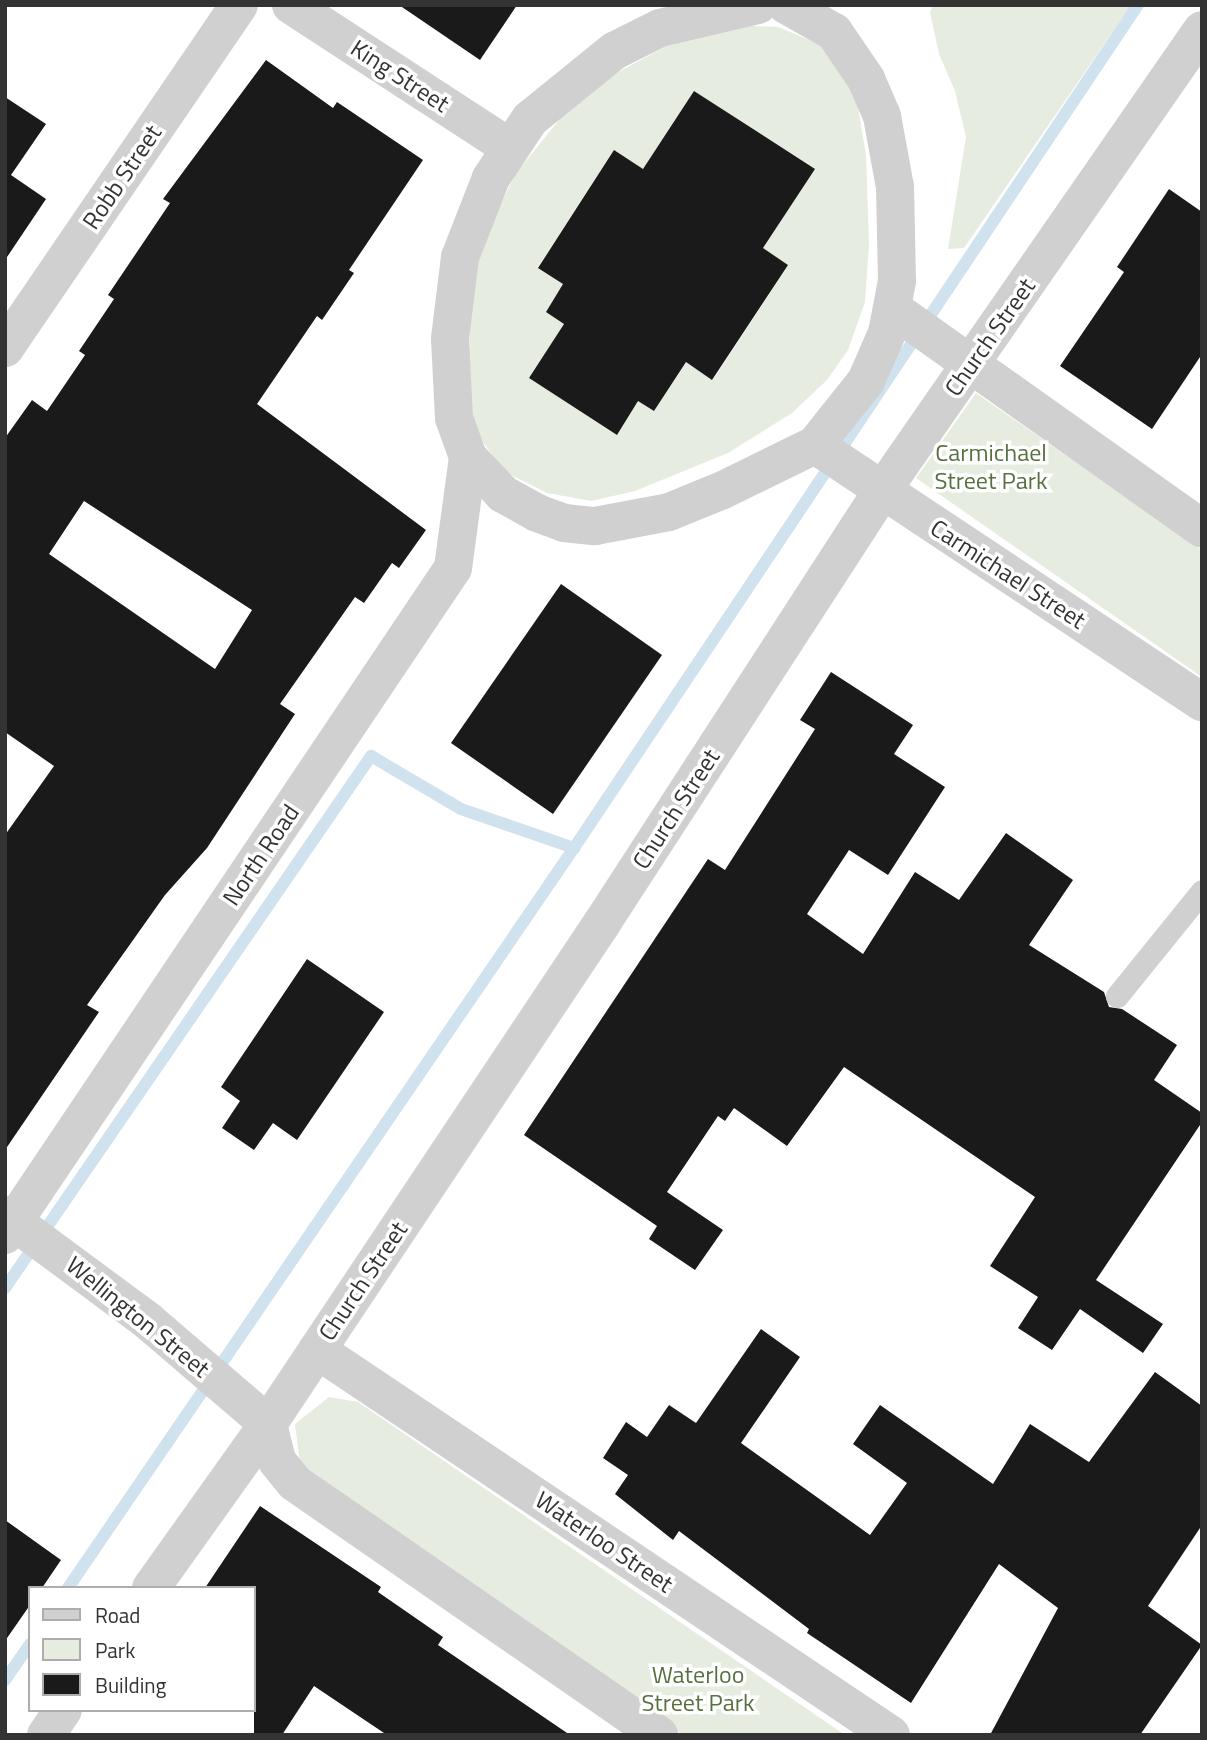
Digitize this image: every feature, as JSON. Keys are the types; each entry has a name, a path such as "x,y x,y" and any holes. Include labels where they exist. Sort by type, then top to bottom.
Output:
{"street":[{"name":"Robb Street","path":"5,348 239,5"},
{"name":"King Street","path":"291,5 509,147"},
{"path":"758,5 660,28 614,51 530,119 509,147 491,178 460,257 450,380 456,427 468,457 503,494 537,513 564,523 595,526 669,512 769,471 829,455 866,381 911,323"},
{"path":"786,5 834,32 866,79 883,116 895,187 897,281 911,323 970,368 1202,529"},
{"name":"Church Street","path":"152,1586 268,1424 602,923 882,491 970,368 1202,30"},
{"name":"Carmichael Street","path":"829,455 1202,702"},
{"name":"North Road","path":"8,1223 453,568 468,457"},
{"name":"Wellington Street","path":"8,1223 148,1321 268,1424"},
{"name":"Waterloo Street","path":"317,1350 891,1735"},
{"path":"268,1424 277,1461 295,1483 659,1735"},
{"path":"46,1735 63,1712"}],"lane":[{"path":"1117,996 1202,891"}],"green space":[{"path":"933,5 1131,5 964,248 948,249 966,137 955,91 939,54 930,12"},
{"path":"728,25 778,27 819,44 840,68 857,101 866,155 869,244 865,302 848,350 827,380 792,413 728,453 635,491 591,501 547,493 505,472 477,434 468,391 471,285 487,232 516,173 560,119 611,76 676,41","holes":["694,91 814,169 763,248 788,265 713,380 686,362 654,411 638,401 617,435 529,378 564,324 546,312 563,284 538,267 614,150 643,169"]},
{"name":"Carmichael Street Park","path":"976,393 1202,550 1202,677 916,478"},
{"name":"Waterloo Street Park","path":"329,1397 358,1402 845,1735 683,1735 300,1463 295,1424"}],"building":[{"path":"399,5 517,5 480,60"},
{"path":"266,60 333,108 337,102 423,160 349,270 354,273 322,320 317,316 257,404 426,530 399,568 392,563 364,603 355,597 280,704 295,714 207,848 165,895 87,1005 99,1012 5,1150 5,835 54,766 5,732 5,438 32,400 47,411 85,355 79,351 114,299 108,295 170,203 163,199","holes":["84,501 252,610 215,669 49,554"]},
{"path":"694,91 815,169 763,248 788,265 712,380 686,362 654,411 638,401 617,435 529,378 564,324 546,312 563,284 538,268 614,150 643,169"},
{"path":"5,97 46,124 11,175 46,199 5,260"},
{"path":"1169,189 1202,212 1202,354 1152,429 1060,366 1124,272 1117,267"},
{"path":"561,584 662,655 553,814 451,743"},
{"path":"831,672 913,725 894,754 945,787 888,875 849,850 807,914 863,954 915,872 959,900 1006,833 1073,880 1029,945 1104,992 1109,1007 1122,1009 1177,1045 1154,1080 1202,1113 1202,1122 1096,1280 1163,1324 1143,1353 1080,1309 1052,1350 1018,1328 1038,1297 990,1266 1035,1197 844,1067 787,1146 734,1108 725,1121 718,1116 667,1192 723,1230 695,1270 649,1239 657,1226 524,1135 708,859 725,870 815,729 800,720"},
{"path":"307,959 384,1012 297,1140 273,1123 254,1150 222,1128 240,1101 221,1087"},
{"path":"761,1329 800,1357 741,1443 870,1535 907,1483 853,1444 880,1405 993,1484 1030,1424 1089,1462 1155,1372 1202,1406 1202,1525 1148,1606 1202,1645 1140,1735 990,1735 1058,1608 999,1564 911,1703 807,1633 809,1629 679,1531 673,1540 615,1494 628,1475 603,1458 626,1422 647,1437 669,1405 696,1423"},
{"path":"260,1506 381,1587 378,1592 443,1637 438,1645 570,1735 387,1735 314,1686 282,1735 254,1735 256,1586 206,1586"},
{"path":"5,1520 61,1560 43,1586 28,1586 28,1608 5,1641"}],"waterway":[{"path":"69,1586 574,848 1138,5"},
{"path":"5,1288 371,756 461,809 574,848"},
{"path":"5,1680 28,1647"}]}
